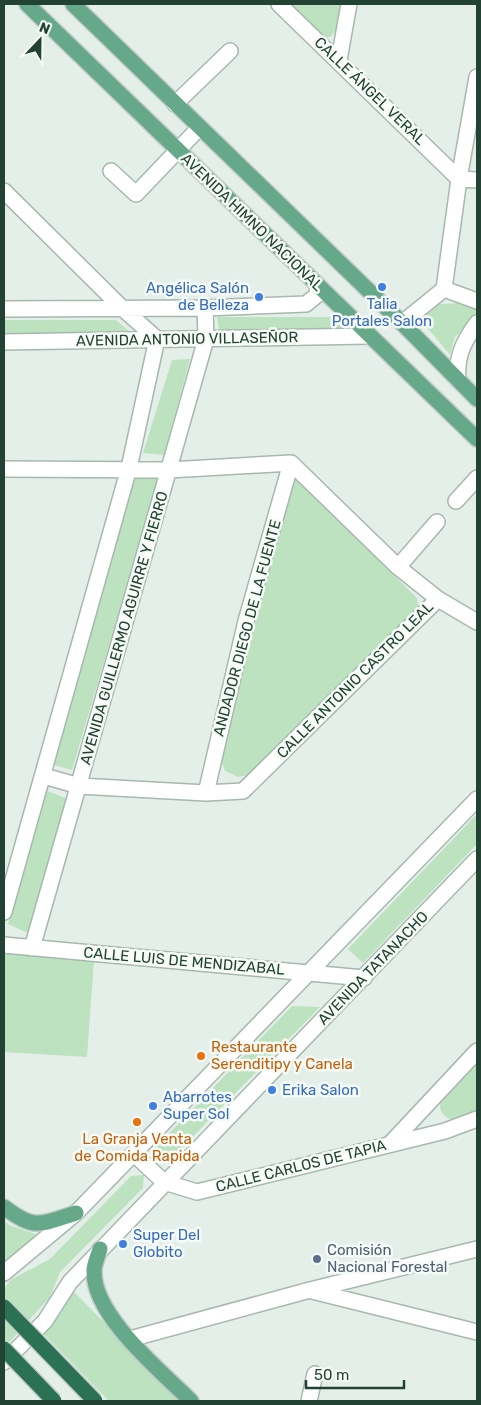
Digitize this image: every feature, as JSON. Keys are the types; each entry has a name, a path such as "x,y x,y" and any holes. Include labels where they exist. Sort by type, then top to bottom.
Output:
{"highway":[{"path":"4,1307 95,1401"},
{"path":"4,1349 54,1401"}],"main road":[{"name":"AVENIDA HIMNO NACIONAL","path":"26,4 477,439"},
{"name":"AVENIDA HIMNO NACIONAL","path":"73,4 477,399"},
{"path":"4,1207 18,1218 37,1225 76,1213"},
{"path":"100,1249 94,1270 96,1288 104,1306 118,1329 191,1401"}],"street":[{"name":"CALLE ÁNGEL VERAL","path":"279,4 339,60 459,179"},
{"path":"339,60 349,4"},
{"path":"176,104 230,51"},
{"path":"402,324 444,289 459,179 477,77"},
{"path":"111,171 136,194 199,128"},
{"path":"459,179 477,180"},
{"path":"4,191 122,308 157,339 129,468 44,776 4,912"},
{"name":"AVENIDA ANTONIO VILLASEÑOR","path":"4,309 205,308 306,304 317,295 318,286"},
{"path":"444,289 477,301"},
{"name":"AVENIDA GUILLERMO AGUIRRE Y FIERRO","path":"32,948 206,339 205,308"},
{"path":"458,380 458,356 477,323"},
{"name":"AVENIDA ANTONIO VILLASEÑOR","path":"4,342 369,336"},
{"path":"4,469 129,468 169,470 291,463"},
{"name":"CALLE ANTONIO CASTRO LEAL","path":"44,776 79,786 206,793 243,791 438,599 398,567 291,463"},
{"name":"ANDADOR DIEGO DE LA FUENTE","path":"206,793 246,621 291,463"},
{"path":"456,501 477,478"},
{"path":"398,567 437,522"},
{"path":"438,599 477,622"},
{"path":"4,1274 76,1213 477,799"},
{"name":"AVENIDA TATANACHO","path":"4,1362 45,1320 70,1282 100,1249 477,859"},
{"name":"CALLE LUIS DE MENDIZABAL","path":"4,945 311,971 364,978"},
{"path":"390,1144 477,1051"},
{"name":"CALLE CARLOS DE TAPIA","path":"134,1154 164,1182 197,1192 446,1131 477,1119"},
{"path":"130,1340 310,1290 477,1248"},
{"path":"310,1290 477,1332"},
{"path":"309,1401 315,1374"}],"green space":[{"path":"290,4 341,4 337,28 327,38"},
{"path":"466,303 477,308 477,316 455,337 450,355 426,326 427,314 440,304"},
{"path":"217,317 332,317 350,335 220,337"},
{"path":"4,320 116,320 136,337 4,337"},
{"path":"190,359 164,455 143,453 172,360"},
{"path":"133,476 159,477 72,770 54,765"},
{"path":"295,477 417,598 418,605 415,612 253,774 238,777 225,771 219,754"},
{"path":"47,791 68,799 28,933 8,924"},
{"path":"477,814 477,844 363,963 348,949"},
{"path":"4,952 94,960 87,1057 4,1052"},
{"path":"292,1006 320,1007 167,1163 153,1150"},
{"path":"477,1057 477,1112 455,1121 444,1115 440,1109 441,1101 451,1084"},
{"path":"144,1175 143,1188 60,1272 50,1297 4,1348 4,1288 12,1279 50,1259 131,1176"},
{"path":"4,1220 9,1225 41,1236 4,1268"},
{"path":"72,1290 182,1401 109,1401 38,1328"}],"place":[{"name":"Talia Portales Salon","path":"382,287"},
{"name":"Angélica Salón de Belleza","path":"259,297"},
{"name":"Restaurante Serenditipy y Canela","path":"201,1056"},
{"name":"Erika Salon","path":"272,1090"},
{"name":"Abarrotes Super Sol","path":"153,1106"},
{"name":"La Granja Venta de Comida Rapida","path":"137,1122"},
{"name":"Super Del Globito","path":"123,1244"},
{"name":"Comisión Nacional Forestal","path":"317,1259"}]}
